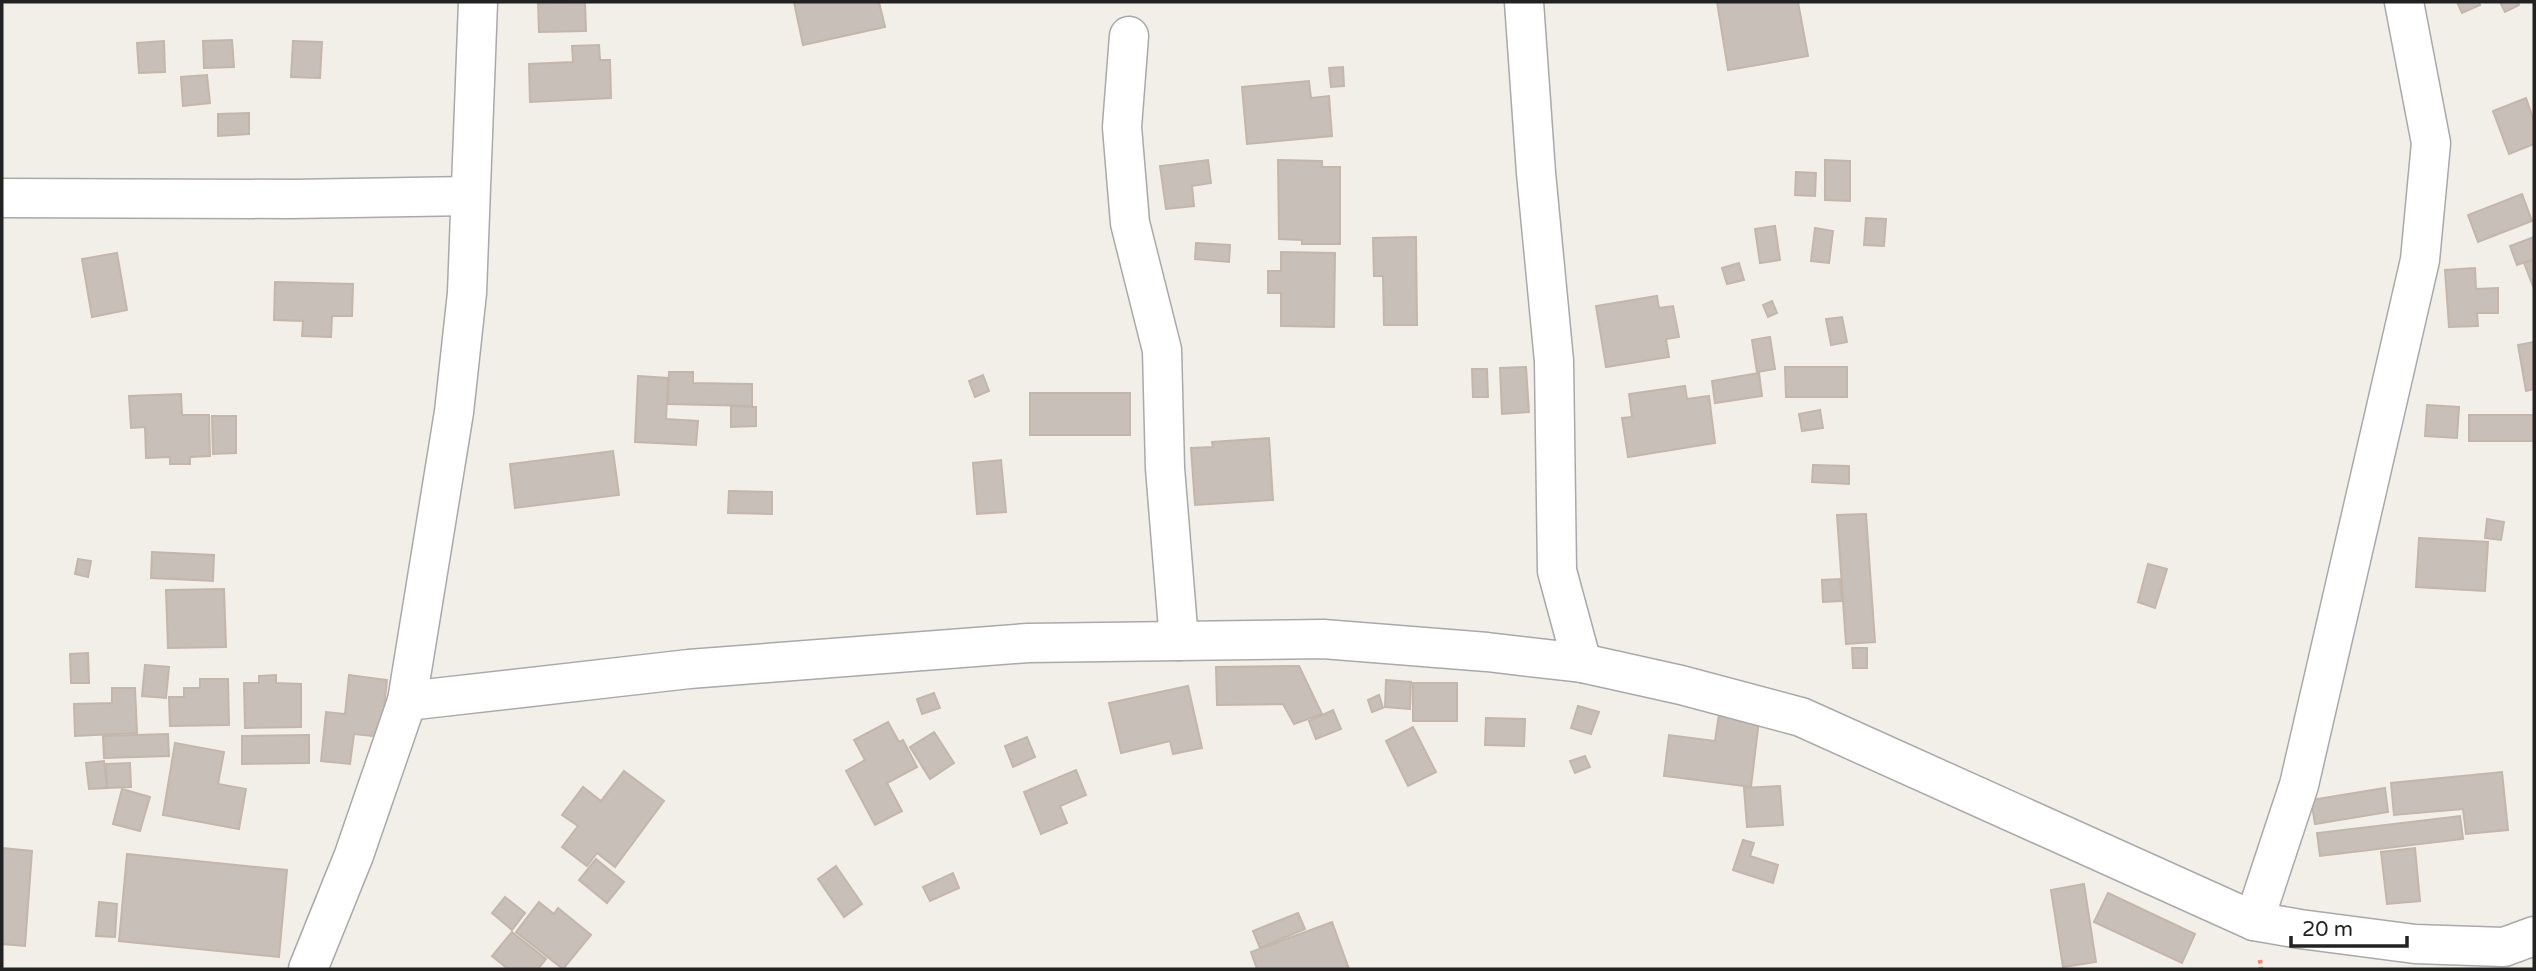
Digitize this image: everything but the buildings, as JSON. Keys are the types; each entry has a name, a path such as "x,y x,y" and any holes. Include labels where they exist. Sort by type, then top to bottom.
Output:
{"street":[{"path":"308,969 354,855 407,701 454,412 467,293 478,2"},
{"path":"1524,2 1536,173 1554,361 1557,571 1582,663"},
{"path":"2254,920 2299,785 2420,260 2431,143 2404,2"},
{"path":"1129,36 1122,127 1128,209 1161,351 1165,468 1179,641"},
{"path":"2,198 292,199 470,196"},
{"path":"407,701 703,668 1028,643 1323,639 1488,652 1582,663 1681,685 1801,717 2254,920 2300,929 2415,944 2504,947 2534,936"}]}
